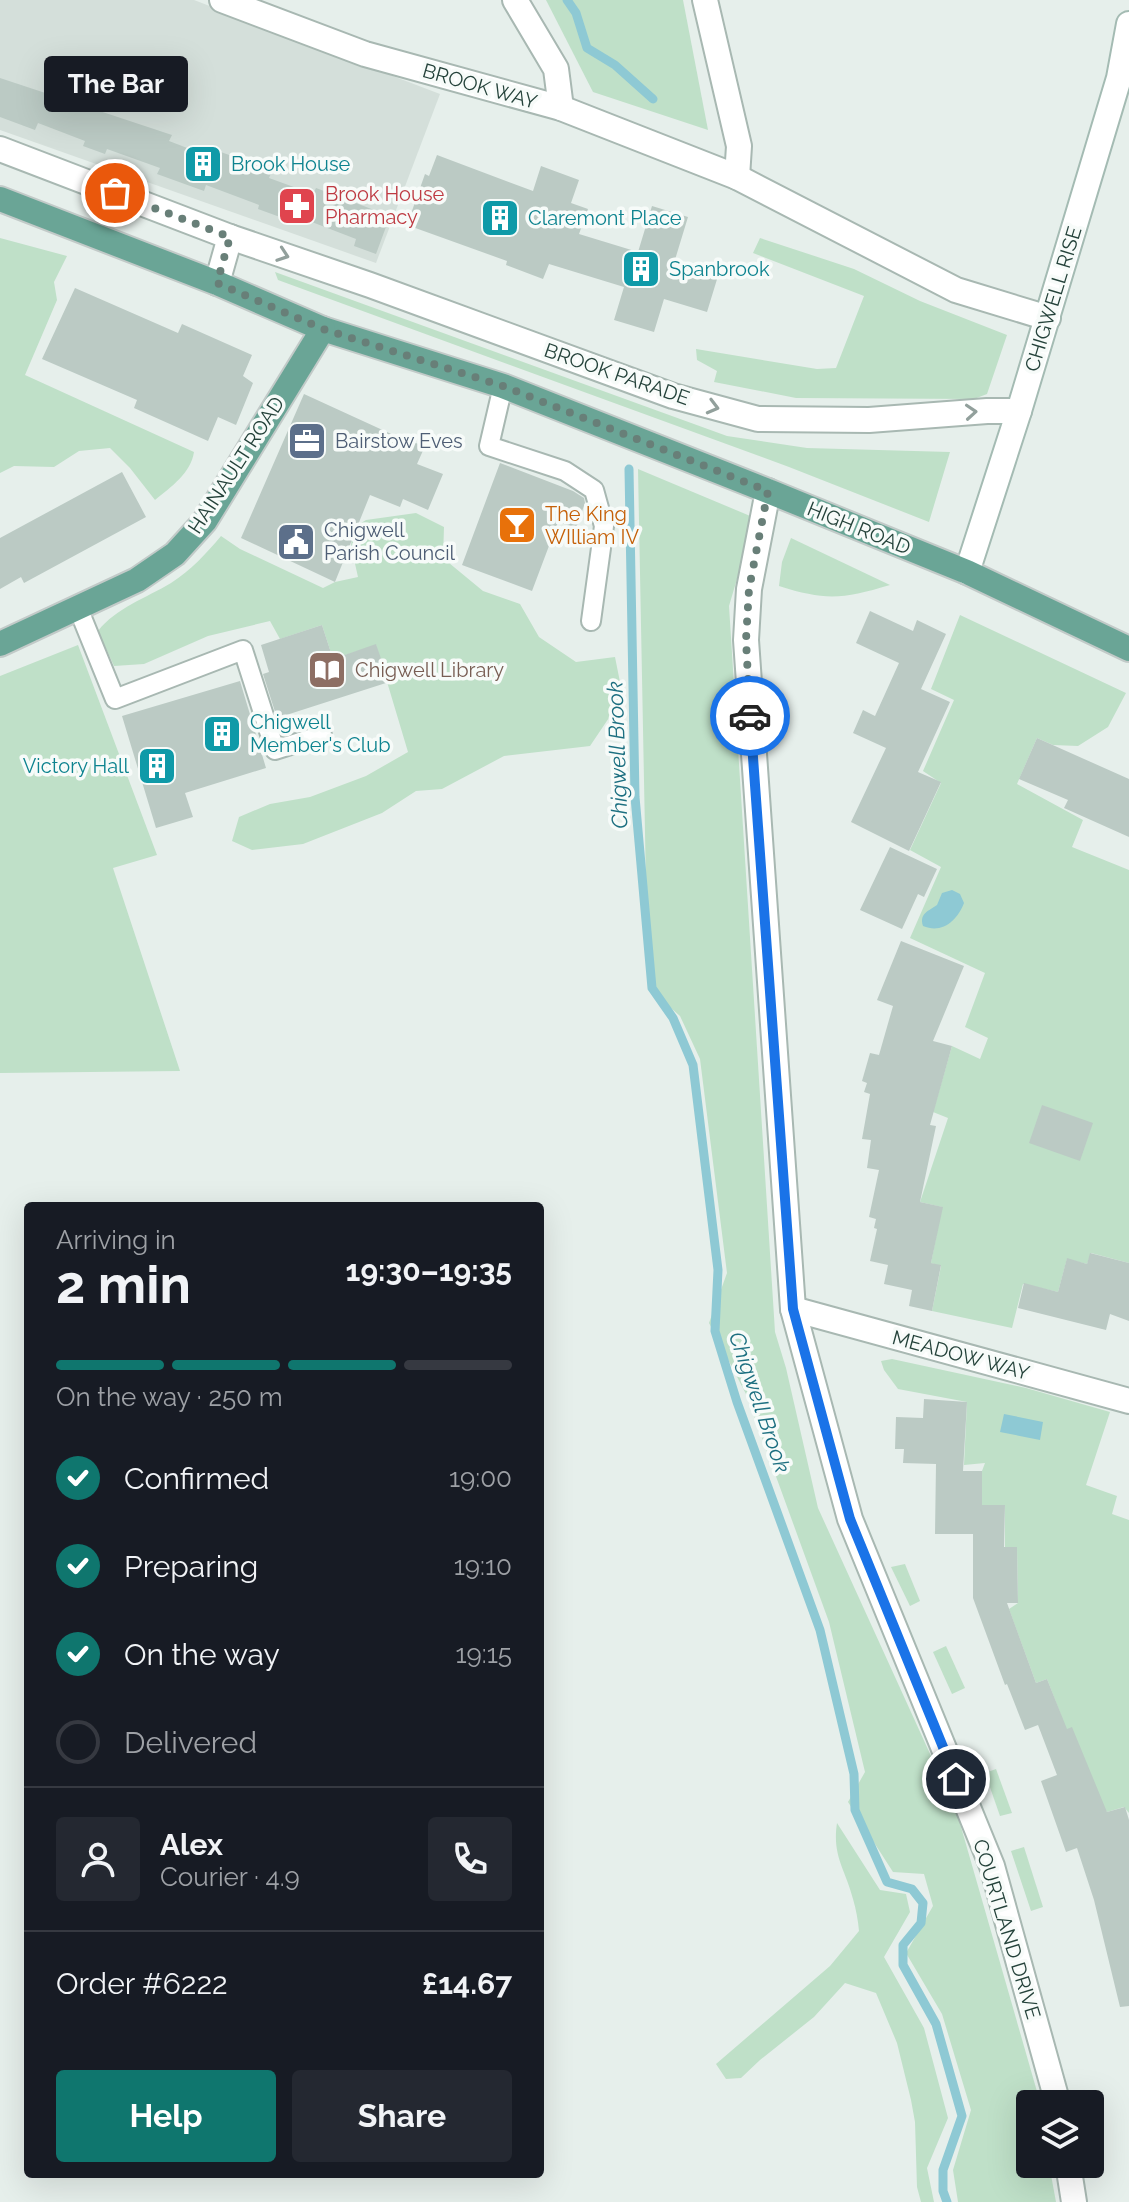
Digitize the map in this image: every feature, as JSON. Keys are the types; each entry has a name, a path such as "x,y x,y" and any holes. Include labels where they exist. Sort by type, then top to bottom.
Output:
{"main road":[{"name":"HIGH ROAD","path":"0,199 217,283 323,329 503,386 768,491 967,572 1129,649"},
{"name":"HAINAULT ROAD","path":"0,644 137,580 175,554 205,521 323,329"}],"street":[{"name":"BROOK WAY","path":"222,0 365,54 561,108 737,177 956,290 1048,318"},
{"path":"515,0 556,69 561,108"},
{"path":"705,0 739,146 737,177"},
{"name":"CHIGWELL RISE","path":"967,572 1124,78 1129,24"},
{"name":"BROOK PARADE","path":"0,149 230,237 673,396 758,419 869,420 1019,411"},
{"path":"217,283 230,237"},
{"name":"COURTLAND DRIVE","path":"768,491 749,589 746,640 793,1309 850,1519 992,1866 1054,2090"},
{"name":"MEADOW WAY","path":"793,1309 1129,1401"},
{"path":"1070,2178 1074,2202"}],"lane":[{"path":"503,386 489,446 565,471 594,490 604,526 591,621"},
{"path":"78,608 115,699 243,650 275,750 322,735"}],"shaded area":[{"path":"0,0 194,0 440,94 376,263 0,130"}],"green space":[{"path":"546,0 683,0 708,130 593,92"},
{"path":"0,238 67,256 54,282 57,300 25,375 194,452 185,473 155,500 110,448 79,451 54,467 14,466 0,473"},
{"path":"760,238 854,269 920,301 1007,335 987,394 974,399 796,398 714,382 717,371 697,360 696,349 817,369 836,368 864,296 753,253"},
{"path":"275,272 727,436 807,448 950,452 929,522 789,467 278,280"},
{"path":"638,469 755,518 729,606 775,1332 818,1508 957,1813 1037,2090 1016,2090 1016,2178 1052,2178 1056,2202 958,2202 953,2170 971,2110 942,2014 906,1953 933,1906 924,1874 893,1872 848,1802 865,1772 829,1622 746,1394 709,1323 727,1273 700,1059 680,1016 648,988"},
{"path":"416,513 444,527 443,558 483,591 520,604 539,637 576,662 615,657 623,697 590,746 504,756 442,789 416,791 382,813 303,844 252,850 232,841 239,817 270,804 310,797 366,776 408,752 376,645 333,659 322,625 280,639 270,621 208,636 144,664 114,666 98,631 122,610 185,573 221,536 240,549 323,588 358,577 351,546 353,528 366,520"},
{"path":"791,538 890,585 834,596 779,586 782,562"},
{"path":"960,615 1126,693 1108,727 1078,746 1053,745 1037,738 1017,784 1083,820 1072,847 1129,870 1129,1263 1091,1253 1087,1264 1067,1259 1058,1292 1023,1284 1012,1328 932,1311 941,1266 931,1263 942,1207 920,1202 948,1118 933,1112 952,1046 980,1059 988,1038 965,1027 985,973 910,938 941,867 910,850 941,783 923,771 954,700 931,689"},
{"path":"78,645 157,855 113,868 180,1071 0,1073 0,676"},
{"path":"892,1359 1026,1388 1110,1412 1086,1485 1117,1496 1112,1514 1129,1520 1129,1813 1124,1807 1107,1812 1054,1734 1061,1715 1047,1679 1036,1683 1009,1609 1018,1603 1017,1547 1005,1547 1005,1505 982,1505 982,1471 985,1463 964,1465 967,1402 898,1389 881,1361"},
{"path":"905,1564 920,1601 910,1606 891,1567"},
{"path":"946,1646 965,1688 952,1694 933,1652"},
{"path":"996,1769 1012,1813 1000,1816 985,1773"},
{"path":"837,1823 880,1890 906,1894 910,1912 884,1957 924,2028 948,2118 927,2168 934,2202 921,2202 917,2187 915,2122 911,2100 897,2043 876,1993 845,1983 814,2017 741,2078 726,2079 716,2064 830,1966 859,1931 836,1844"},
{"path":"1024,1847 1043,1907 1031,1911 1011,1851"}],"water":[{"path":"952,890 960,894 964,903 957,915 942,927 923,926 924,915 937,905 942,893"},
{"path":"1004,1414 1043,1422 1040,1440 1000,1432"}],"building":[{"name":"Brook House","path":"0,78 172,135 169,141 216,159 218,151 246,161 272,171 269,178 313,194 316,188 390,216 376,254 354,246 356,239 304,219 302,225 206,185 204,191 157,174 160,168 107,149 105,154 83,146 85,141 38,123 35,130 0,117"},
{"path":"437,155 533,191 541,166 579,180 571,203 588,209 579,234 638,252 652,206 688,217 674,263 718,276 707,312 664,299 654,332 614,320 624,287 549,264 543,279 506,265 507,261 407,225 425,174 429,176"},
{"path":"75,288 178,333 182,324 252,355 243,376 253,383 236,425 218,417 208,441 134,408 137,400 42,359"},
{"path":"304,394 400,438 425,446 417,464 443,474 428,510 403,499 400,507 370,495 335,582 241,538"},
{"name":"The King WIlliam IV","path":"500,463 584,498 576,528 558,522 532,591 462,565"},
{"path":"122,472 146,517 24,583 21,577 0,589 0,538"},
{"path":"870,611 913,631 917,620 946,634 921,689 950,702 918,772 941,782 909,851 851,822 886,748 853,733 863,710 875,716 899,663 856,643"},
{"name":"Chigwell Library","path":"322,625 333,659 376,644 389,682 277,718 263,674 269,672 261,645"},
{"path":"240,681 266,768 185,793 193,817 156,828 122,716"},
{"path":"1037,738 1129,779 1129,837 1064,808 1068,800 1019,779"},
{"path":"890,847 937,869 924,897 918,894 902,929 860,910"},
{"path":"901,941 964,966 933,1041 952,1046 930,1125 936,1126 920,1202 943,1207 931,1263 941,1265 932,1311 909,1306 912,1290 884,1284 888,1265 870,1261 877,1229 874,1228 876,1219 869,1217 879,1170 867,1168 871,1140 862,1139 870,1094 864,1092 867,1083 862,1081 870,1053 879,1055 893,1006 877,1000"},
{"path":"1042,1105 1093,1123 1080,1161 1029,1143"},
{"path":"1090,1253 1129,1263 1129,1321 1110,1314 1106,1330 1018,1308 1024,1283 1058,1292 1067,1258 1087,1264"},
{"path":"924,1399 967,1402 963,1471 982,1471 982,1505 1005,1505 1004,1547 1017,1547 1018,1603 1007,1603 1036,1683 1047,1679 1067,1729 1072,1727 1107,1812 1125,1807 1129,1820 1129,2006 1120,2007 1094,1900 1077,1848 1066,1852 1041,1781 1057,1775 1038,1725 1025,1730 973,1598 973,1534 935,1534 936,1464 903,1463 904,1449 895,1449 896,1417 923,1418"}],"waterway":[{"name":"Chigwell Brook","path":"567,0 576,13 587,48 615,65 653,99"},
{"name":"Chigwell Brook","path":"629,469 635,797 652,988 673,1018 693,1065 718,1270 715,1331 737,1402 820,1630 854,1774 855,1810 887,1882 912,1889 923,1903 921,1923 903,1945 903,1965 936,2024 962,2116 943,2170 943,2191 947,2202"}],"way so far":[{"path":"115,193 230,237 217,283 323,329 503,386 768,491 749,589 746,640 750,716"}],"place":[{"name":"Brook House","path":"203,164"},
{"name":"The Bar","path":"115,193"},
{"name":"Brook House Pharmacy","path":"297,206"},
{"name":"Claremont Place","path":"500,218"},
{"name":"Spanbrook","path":"641,269"},
{"name":"Bairstow Eves","path":"307,441"},
{"name":"The King WIlliam IV","path":"517,525"},
{"name":"Chigwell Parish Council","path":"296,542"},
{"name":"Chigwell Library","path":"327,670"},
{"name":"Chigwell Member's Club","path":"222,734"},
{"name":"Victory Hall","path":"157,766"}],"route":[{"path":"750,716 793,1309 850,1519 956,1779"}]}
